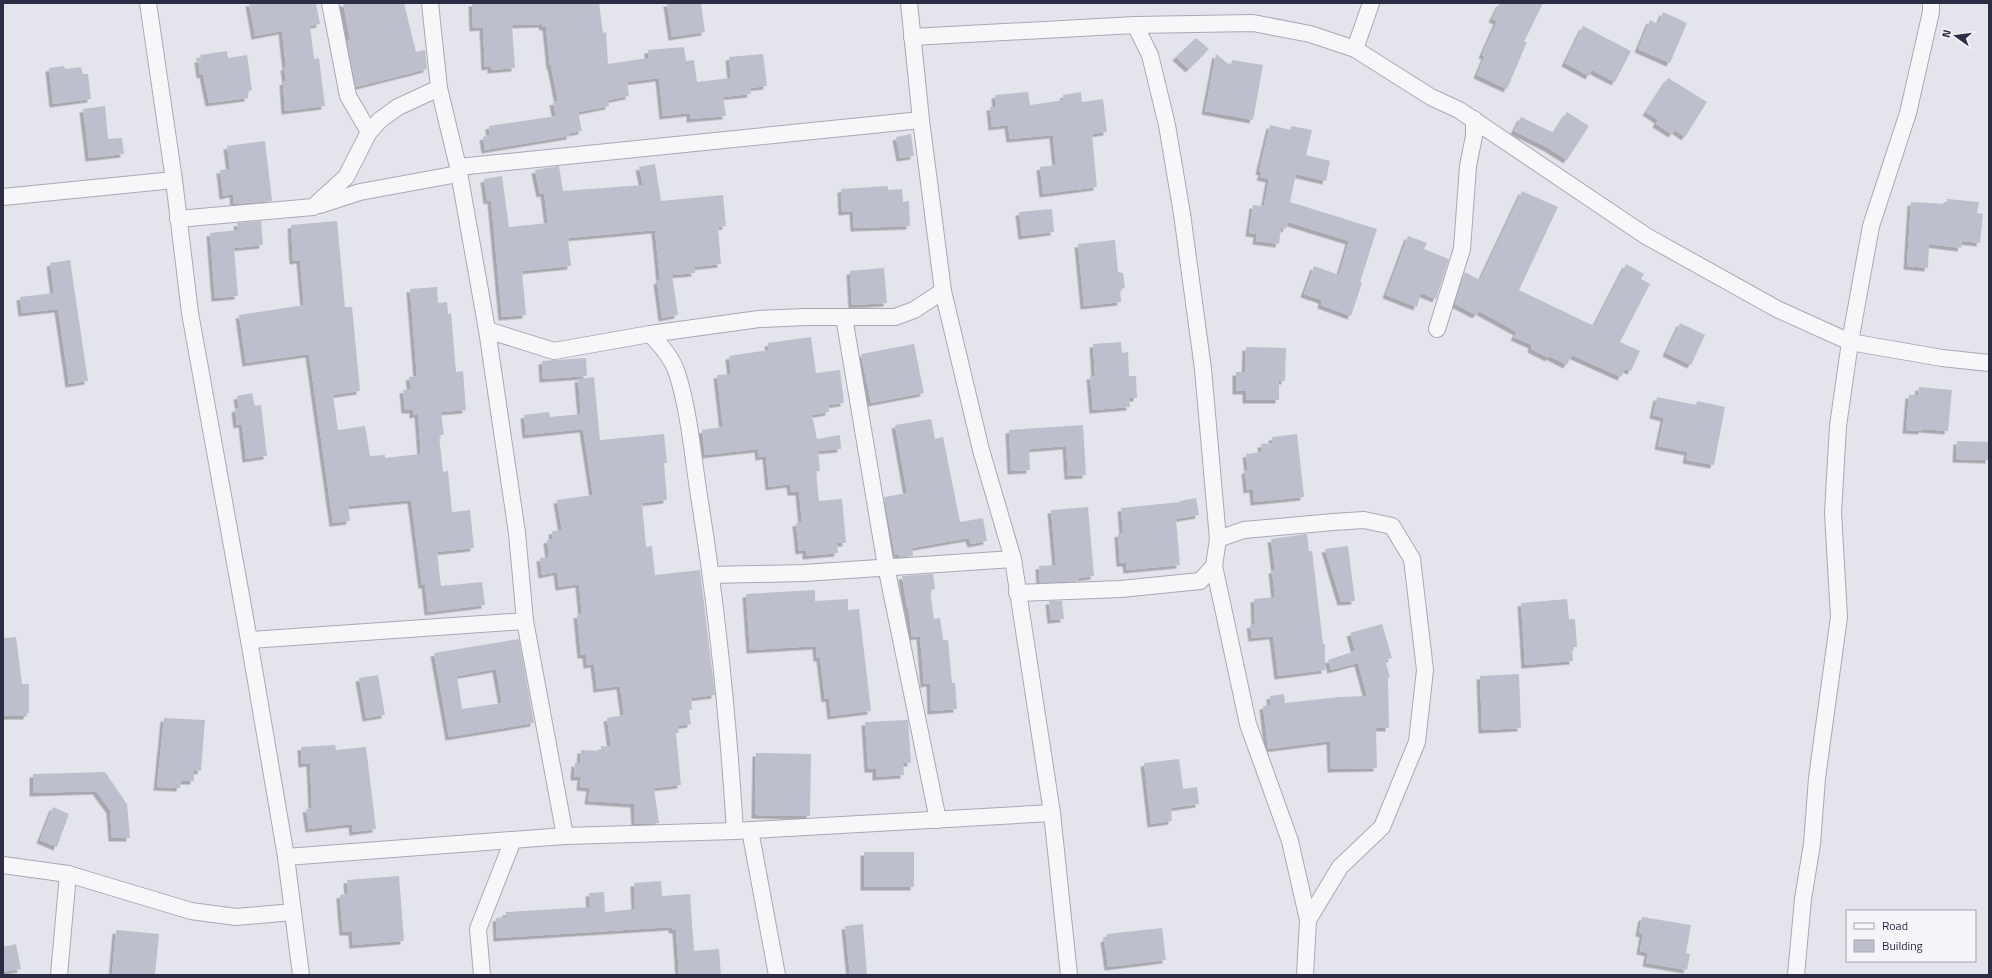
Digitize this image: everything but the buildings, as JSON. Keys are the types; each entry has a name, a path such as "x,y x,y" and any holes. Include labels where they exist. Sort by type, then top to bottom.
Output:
{"street":[{"path":"148,3 174,180 190,313 249,640 286,857 301,975"},
{"path":"330,3 348,96 369,132"},
{"path":"430,3 439,88 458,170 487,330 517,533 525,621 565,836"},
{"path":"908,3 921,120 943,291 981,450 1013,559 1017,593 1052,813 1069,975"},
{"path":"1355,49 1371,3"},
{"path":"1796,975 1803,899 1812,844 1817,778 1839,617 1833,513 1838,426 1850,342 1871,226 1908,113 1931,12 1931,3"},
{"path":"912,37 1135,25 1253,22 1310,34 1355,49 1431,97 1474,119 1646,236 1777,310 1850,342 1942,358 1989,363"},
{"path":"1135,25 1150,55 1167,125 1182,214 1202,369 1218,539 1214,566 1248,724 1290,841 1308,920 1305,975"},
{"path":"313,207 346,177 369,132 380,120 398,106 439,88"},
{"path":"1437,329 1462,249 1468,166 1474,136 1474,119"},
{"path":"178,219 313,207 360,192 458,170 921,120"},
{"path":"3,197 174,180"},
{"path":"487,330 554,351 650,334 759,319 895,317 914,310 943,291"},
{"path":"844,317 886,566 938,820"},
{"path":"650,334 665,350 677,373 686,416 712,575 729,730 742,830 777,975"},
{"path":"1218,539 1244,530 1364,520 1392,526 1412,559 1425,670 1418,742 1382,827 1340,867 1308,920"},
{"path":"712,575 804,573 886,566 1013,559"},
{"path":"1017,593 1121,589 1200,581 1214,566"},
{"path":"249,640 525,621"},
{"path":"286,857 565,836 742,830 1052,813"},
{"path":"482,975 478,929 513,840"},
{"path":"3,865 68,874 191,911 236,917 293,912"},
{"path":"59,975 68,874"}]}
